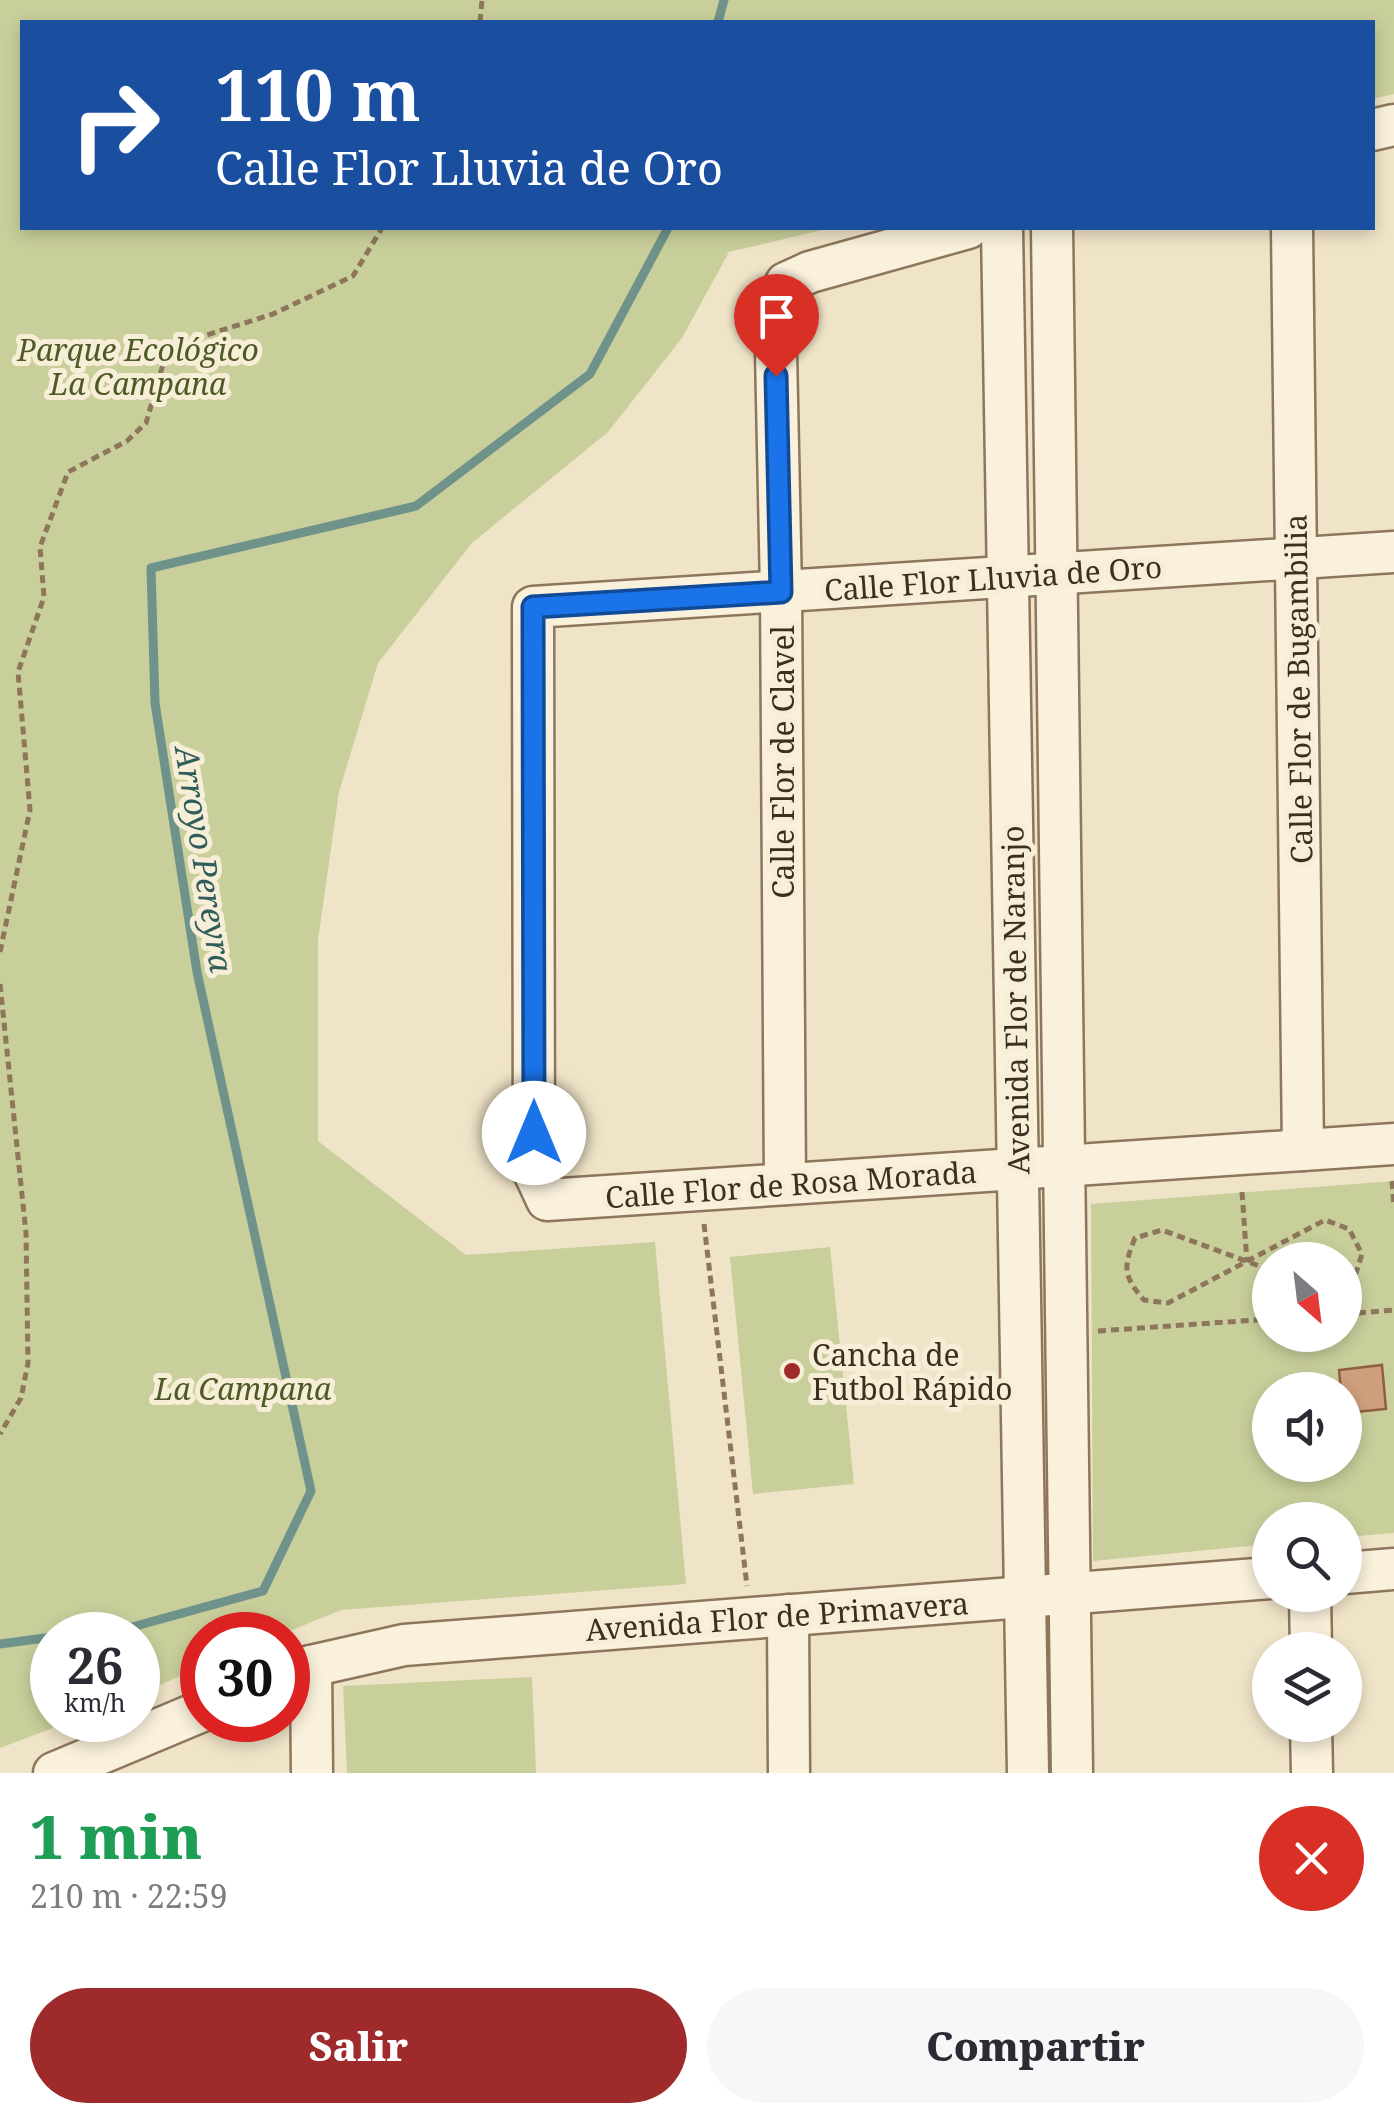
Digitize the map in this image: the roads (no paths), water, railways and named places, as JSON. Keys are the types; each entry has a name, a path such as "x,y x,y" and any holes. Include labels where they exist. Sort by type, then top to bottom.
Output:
{"street":[{"name":"Calle Flor de Clavel","path":"786,1184 781,592 774,304 786,283 810,272 961,230"},
{"name":"Avenida Flor de Naranjo","path":"1002,230 1028,1773"},
{"name":"Avenida Flor de Naranjo","path":"1052,230 1072,1773"},
{"name":"Calle Flor de Bugambilia","path":"1292,230 1302,1150"},
{"name":"Calle Flor Lluvia de Oro","path":"547,1200 534,1172 533,607 1394,552"},
{"name":"Calle Flor de Rosa Morada","path":"547,1200 1302,1150 1393,1163"},
{"path":"1362,1572 1394,1569"},
{"name":"Avenida Flor de Primavera","path":"310,1668 404,1645 1252,1579"},
{"path":"769,1617 788,1773"},
{"path":"63,1771 180,1720"},
{"path":"308,1742 312,1773"},
{"path":"1312,1742 1312,1773"}],"waterway":[{"name":"Arroyo Pereyra","path":"719,20 724,0"},
{"name":"Arroyo Pereyra","path":"160,1619 263,1591 311,1491 197,972 155,703 151,568 416,506 590,374 667,230"},
{"name":"Arroyo Pereyra","path":"0,1644 30,1640"}],"place":[{"name":"Cancha de Futbol Rápido","path":"792,1371"}],"park label":[{"name":"Parque Ecológico La Campana","path":"138,366"},
{"name":"La Campana","path":"243,1388"}]}
